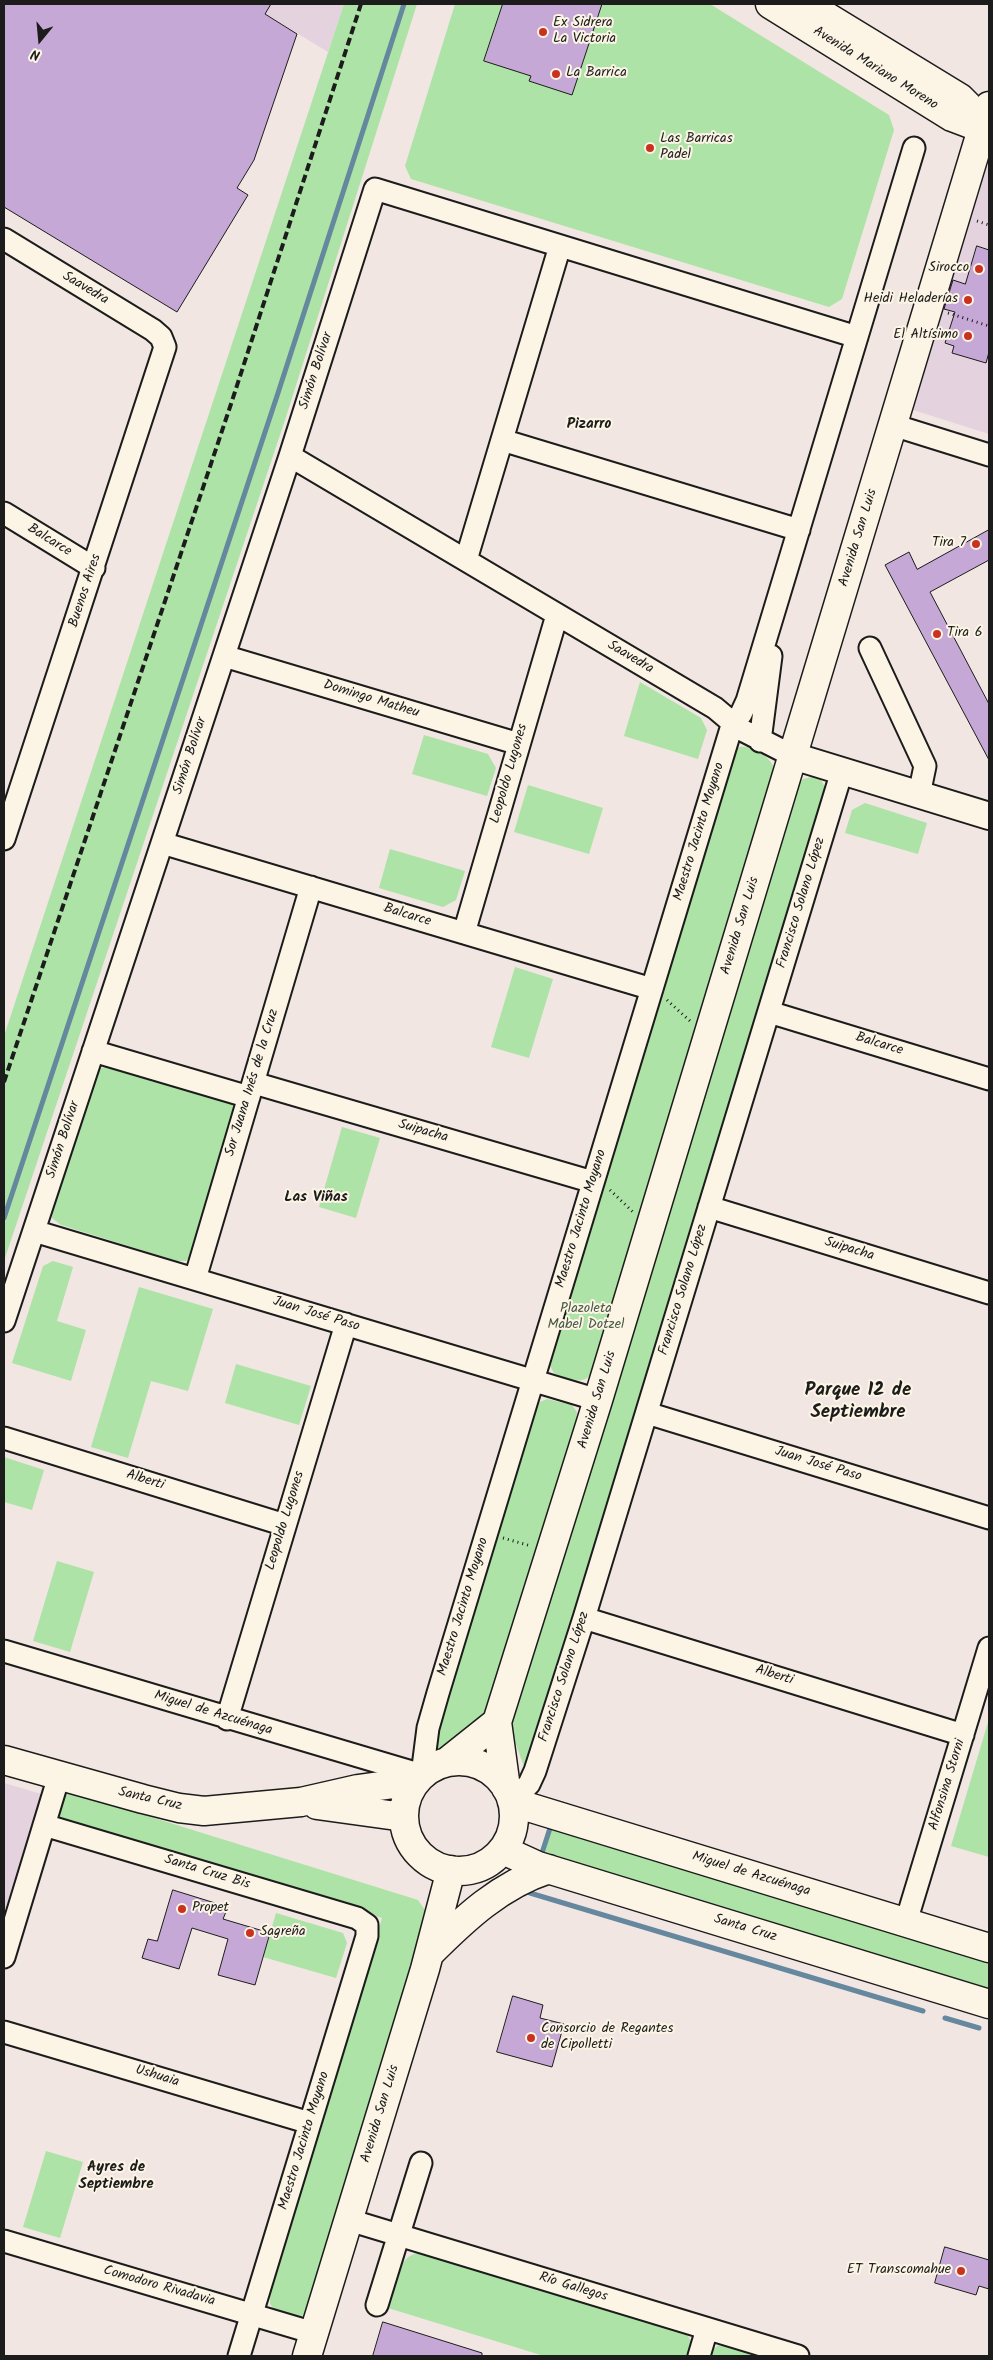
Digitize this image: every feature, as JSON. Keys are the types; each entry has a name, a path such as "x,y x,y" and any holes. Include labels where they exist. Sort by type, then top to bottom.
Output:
{"main road":[{"name":"Avenida Mariano Moreno","path":"770,4 948,115 987,122"},
{"name":"Avenida Mariano Moreno","path":"806,4 960,98 987,122"},
{"name":"Avenida San Luis","path":"503,1850 512,1833 515,1814 509,1795 498,1722 598,1400 893,425 987,122"},
{"path":"498,1722 448,1761 430,1768 419,1778 406,1798 404,1817 408,1836 418,1852 433,1864 451,1870 470,1870 488,1863 503,1850"},
{"name":"Santa Cruz","path":"4,1760 179,1808 204,1811 301,1802 419,1778"},
{"path":"448,1761 467,1761 486,1767 501,1779 509,1795"},
{"name":"Miguel de Azcuénaga","path":"509,1795 989,1948"},
{"name":"Santa Cruz","path":"301,1802 404,1817"},
{"name":"Santa Cruz","path":"503,1850 549,1869 989,2004"},
{"path":"428,1955 488,1900 523,1878 549,1869"},
{"name":"Avenida San Luis","path":"311,2345 428,1955 451,1870"}],"street":[{"path":"733,722 741,714 747,701 914,148"},
{"name":"Simón Bolívar","path":"4,1321 290,456 375,189 560,246"},
{"name":"Saavedra","path":"4,239 153,330 164,342"},
{"path":"466,560 560,246 857,337"},
{"name":"Buenos Aires","path":"4,839 12,785 94,568 163,358 164,342"},
{"path":"893,425 989,455"},
{"path":"502,440 799,530"},
{"name":"Saavedra","path":"290,456 715,708 760,741 793,756 989,816"},
{"name":"Balcarce","path":"4,513 94,568"},
{"path":"760,741 776,612 782,587"},
{"name":"Leopoldo Lugones","path":"464,933 558,615"},
{"path":"870,648 924,766 919,795"},
{"name":"Domingo Matheu","path":"224,656 519,744"},
{"name":"Maestro Jacinto Moyano","path":"419,1778 428,1728 593,1182 656,991 733,722"},
{"name":"Francisco Solano López","path":"509,1795 529,1784 535,1771 647,1413 842,771"},
{"name":"Balcarce","path":"162,843 656,991"},
{"name":"Sor Juana Inés de la Cruz","path":"195,1279 311,887"},
{"name":"Balcarce","path":"769,1012 989,1079"},
{"name":"Suipacha","path":"93,1051 251,1090 593,1182"},
{"name":"Suipacha","path":"709,1207 989,1294"},
{"name":"Juan José Paso","path":"34,1231 598,1400"},
{"name":"Leopoldo Lugones","path":"227,1719 346,1324"},
{"name":"Juan José Paso","path":"647,1413 989,1518"},
{"name":"Alberti","path":"4,1438 285,1525"},
{"name":"Alberti","path":"584,1618 963,1735"},
{"name":"Alfonsina Storni","path":"906,1922 989,1648"},
{"name":"Miguel de Azcuénaga","path":"4,1651 419,1778"},
{"path":"4,1957 59,1776"},
{"name":"Santa Cruz Bis","path":"44,1825 358,1918 367,1925"},
{"name":"Maestro Jacinto Moyano","path":"240,2356 367,1936 367,1925"},
{"name":"Ushuaia","path":"4,2032 310,2123"},
{"path":"377,2305 420,2162"},
{"name":"Río Gallegos","path":"348,2220 798,2356"},
{"name":"Comodoro Rivadavia","path":"4,2241 252,2314 311,2345"},
{"path":"699,2356 707,2329"}],"path":[{"path":"943,312 989,326"},
{"path":"656,991 695,1025"},
{"path":"593,1182 606,1186 637,1216"},
{"path":"487,1533 534,1546"}],"shaded area":[{"path":"249,4 344,4 328,52"},
{"path":"989,166 989,434 913,410 987,167"},
{"path":"4,1783 45,1795 4,1927"}],"green space":[{"path":"344,4 417,4 285,420 4,1261 4,1036"},
{"name":"Las Barricas Padel","path":"455,4 710,4 889,115 894,130 842,299 829,307 411,179 405,166"},
{"path":"640,682 701,718 707,730 698,759 624,736"},
{"path":"424,735 488,754 496,768 487,796 412,774"},
{"name":"Plazoleta Mabel Dotzel","path":"739,747 760,752 769,759 774,768 592,1372 585,1379 569,1379 554,1373 549,1364 733,753"},
{"path":"812,777 821,780 826,789 527,1775 510,1728 797,786 803,779"},
{"path":"528,785 603,808 589,854 514,832"},
{"path":"865,803 927,823 918,854 845,833 852,810"},
{"path":"390,849 465,871 456,900 443,907 379,888"},
{"path":"515,967 553,979 529,1058 491,1047"},
{"path":"109,1067 227,1101 233,1106 233,1118 192,1255 186,1261 177,1261 61,1225 52,1218 52,1211 95,1074 100,1068"},
{"path":"342,1127 380,1138 356,1218 319,1207"},
{"path":"53,1261 73,1267 57,1321 86,1330 71,1381 12,1363 43,1266"},
{"path":"139,1287 213,1309 188,1391 151,1381 128,1458 91,1447"},
{"path":"236,1364 311,1386 299,1425 225,1403"},
{"path":"547,1399 572,1405 577,1412 576,1422 486,1722 430,1755 537,1408 540,1402"},
{"path":"4,1457 44,1470 32,1510 4,1502"},
{"path":"57,1561 94,1572 70,1652 33,1641"},
{"path":"989,1719 989,1857 951,1846"},
{"path":"48,1785 418,1900 427,1913 312,2302 307,2313 303,2316 287,2315 277,2310 270,2304 270,2295 382,1918 39,1814"},
{"path":"551,1825 989,1959 989,1993 541,1856"},
{"path":"276,1913 343,1933 347,1943 336,1978 263,1957"},
{"path":"46,2151 83,2162 60,2238 23,2227"},
{"path":"418,2253 681,2331 686,2333 691,2341 688,2356 544,2356 388,2308 400,2267 405,2260"},
{"path":"719,2345 726,2345 763,2356 710,2356 713,2349"}],"building":[{"path":"4,4 271,4 265,14 297,34 254,160 237,188 248,195 177,312 4,207"},
{"name":"Ex Sidrera La Victoria","path":"503,4 602,4 572,95 529,81 531,76 484,61"},
{"path":"977,246 989,250 989,352 986,363 952,353 954,346 945,343 955,312 944,309 953,280 965,284"},
{"name":"Tira 6","path":"989,530 989,560 930,592 989,704 989,760 885,565 909,552 917,569"},
{"path":"173,1890 228,1907 223,1919 270,1933 255,1985 218,1975 228,1939 192,1928 179,1969 142,1958 148,1939 157,1941"},
{"name":"Consorcio de Regantes de Cipolletti","path":"513,1996 543,2005 540,2018 564,2024 552,2067 497,2052"},
{"name":"ET Transcomahue","path":"945,2247 989,2260 989,2289 979,2286 976,2295 935,2283"},
{"path":"383,2322 482,2353 482,2356 373,2356"}],"waterway":[{"path":"4,1218 278,393 404,4"},
{"path":"540,1859 552,1822"},
{"path":"532,1887 530,1893 923,2011"},
{"path":"945,2018 979,2028"}],"railway":[{"path":"4,1082 231,404 361,4"}],"place":[{"name":"Ex Sidrera La Victoria","path":"543,32"},
{"name":"La Barrica","path":"556,74"},
{"name":"Las Barricas Padel","path":"650,148"},
{"name":"Sirocco","path":"979,269"},
{"name":"Heidi Heladerías","path":"968,300"},
{"name":"El Altísimo","path":"968,336"},
{"name":"Tira 7","path":"976,544"},
{"name":"Tira 6","path":"937,634"},
{"name":"Propet","path":"182,1909"},
{"name":"Sagreña","path":"250,1933"},
{"name":"Consorcio de Regantes de Cipolletti","path":"531,2038"},
{"name":"ET Transcomahue","path":"961,2271"}],"district":[{"name":"Pizarro","path":"589,425"},
{"name":"Las Viñas","path":"316,1198"},
{"name":"Parque 12 de Septiembre","path":"858,1403"},
{"name":"Ayres de Septiembre","path":"116,2176"}]}
